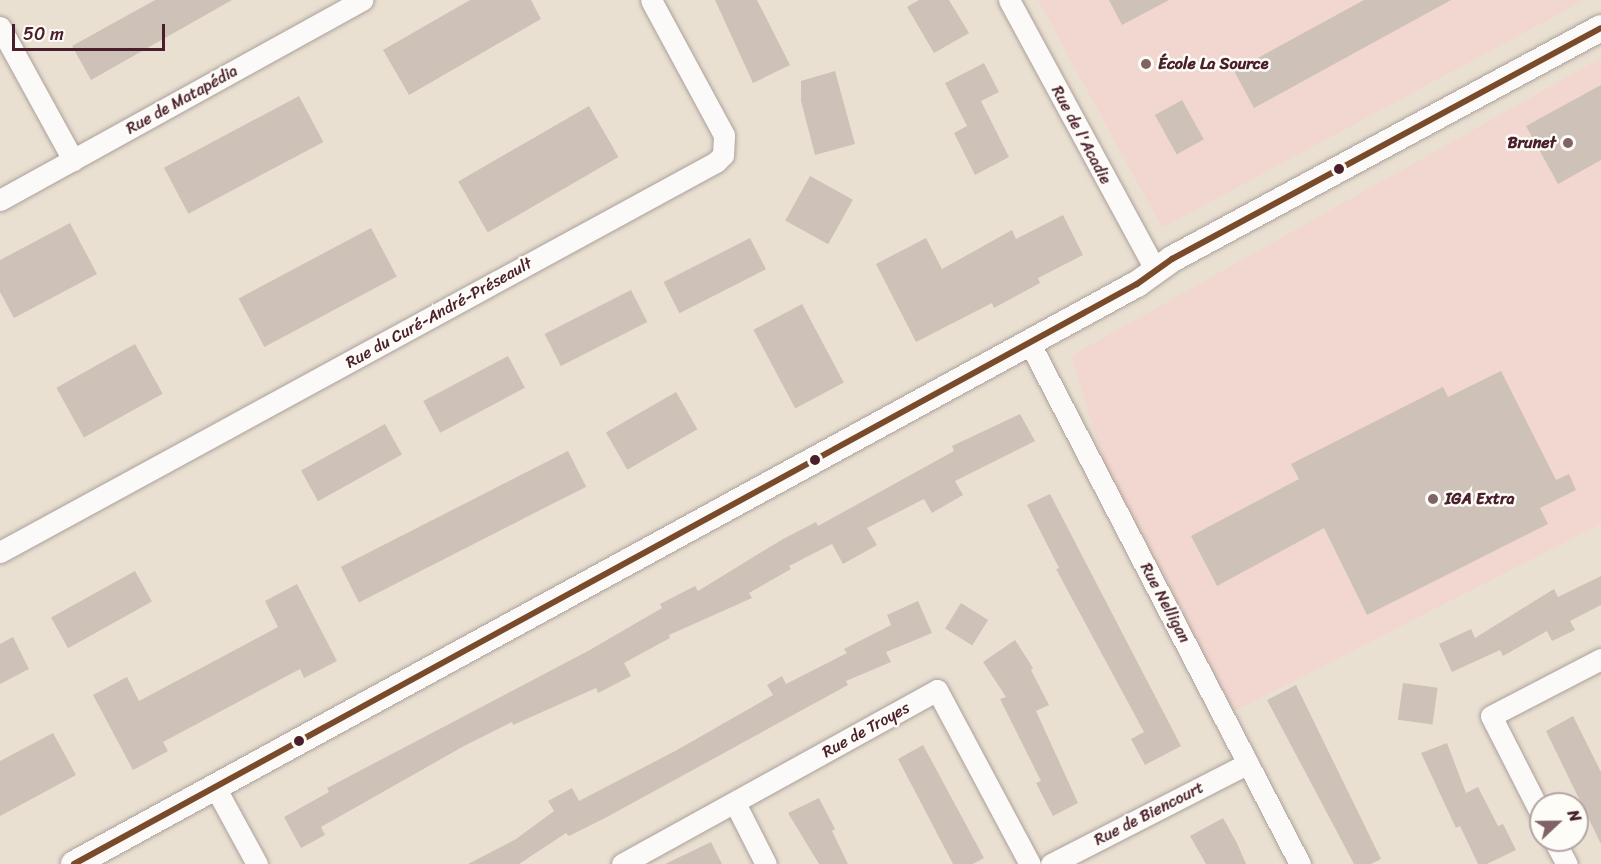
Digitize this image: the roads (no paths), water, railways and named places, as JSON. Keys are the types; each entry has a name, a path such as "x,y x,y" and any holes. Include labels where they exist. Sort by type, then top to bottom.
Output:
{"main road":[{"path":"74,864 1137,284 1155,269 1601,28"}],"street":[{"name":"Rue de Matapédia","path":"0,200 363,0"},
{"name":"Rue du Curé-André-Préseault","path":"0,552 716,162 723,155 724,135 651,0"},
{"name":"Rue de l'Acadie","path":"1009,0 1155,269"},
{"path":"0,27 73,160"},
{"name":"Rue Nelligan","path":"1029,342 1300,864"},
{"path":"1530,792 1491,716 1601,659"},
{"name":"Rue de Troyes","path":"622,864 937,690 1030,864"},
{"name":"Rue de Biencourt","path":"1051,864 1248,763"},
{"path":"215,787 257,864"},
{"path":"735,803 766,864"}],"place":[{"name":"École La Source","path":"1146,64"},
{"name":"Brunet","path":"1568,143"},
{"name":"IGA Extra","path":"1433,499"}]}
